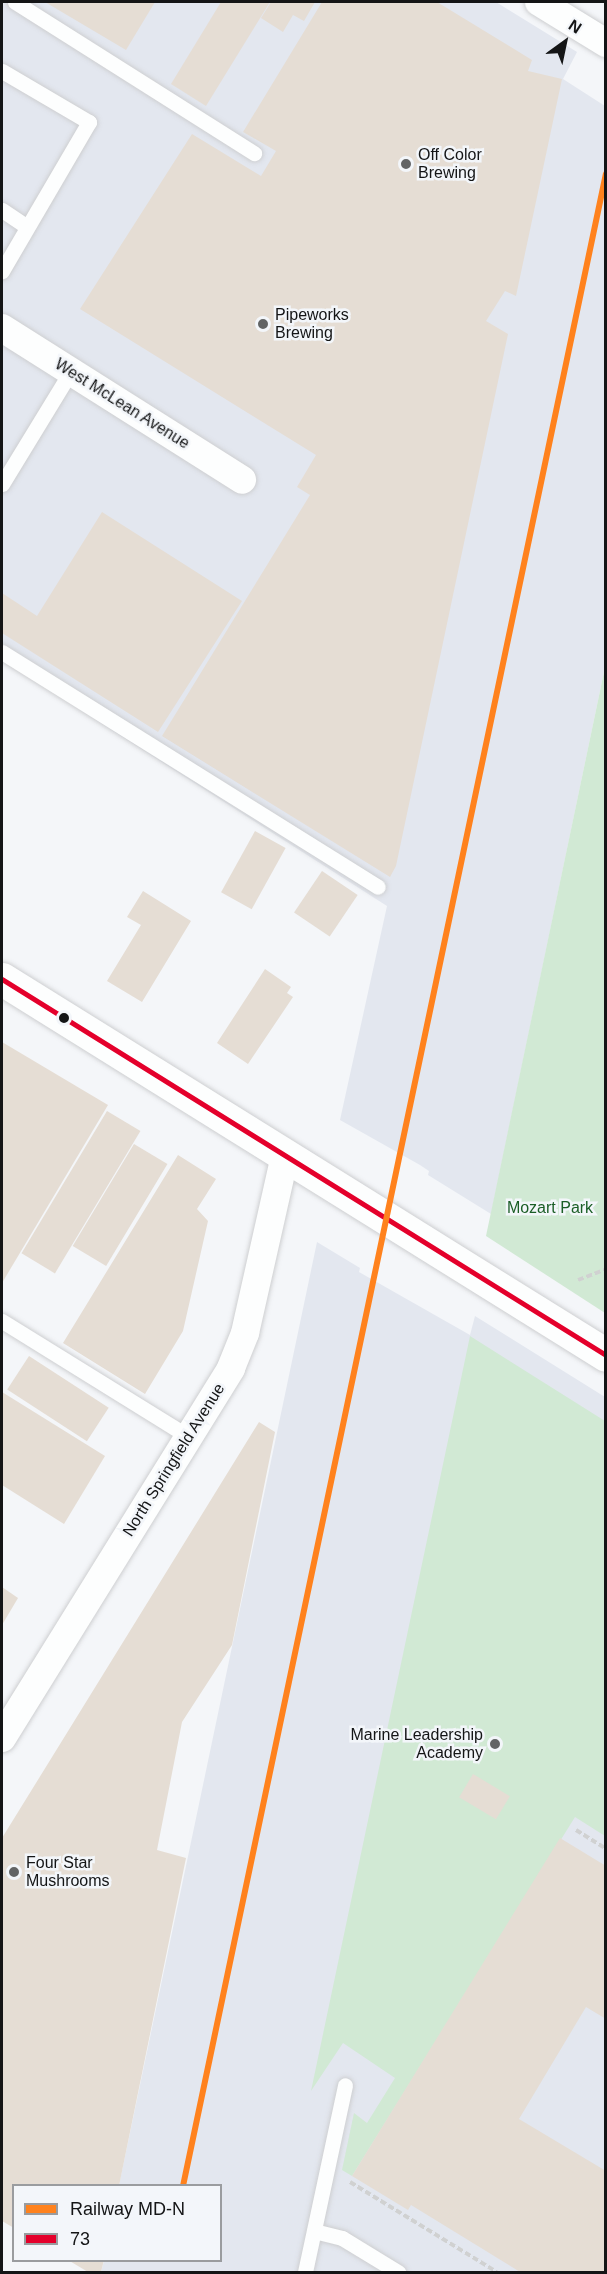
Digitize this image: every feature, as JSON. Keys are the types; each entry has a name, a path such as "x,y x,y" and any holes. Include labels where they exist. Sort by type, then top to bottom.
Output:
{"main road":[{"path":"2,978 606,1355"}],"street":[{"path":"539,2 606,43"},
{"name":"West McLean Avenue","path":"2,328 242,480"},
{"name":"North Springfield Avenue","path":"2,1738 231,1368 245,1333 285,1156"}],"lane":[{"path":"15,2 254,153"},
{"path":"2,71 89,122 2,271"},
{"path":"2,210 27,227"},
{"path":"2,484 71,371"},
{"path":"2,652 378,887"},
{"path":"2,1321 189,1437"},
{"path":"305,2272 345,2085"},
{"path":"314,2231 342,2238 398,2272"}],"path":[{"path":"579,1280 606,1269"},
{"path":"576,1830 606,1849"},
{"path":"327,2168 498,2272"}],"shaded area":[{"path":"2,2 496,2 577,52 563,79 605,106 605,667 491,1214 428,1175 429,1171 420,1165 340,1120 387,906 2,660"},
{"path":"317,1242 360,1268 359,1272 470,1335 475,1316 605,1397 605,2272 101,2272 104,2262 222,2262 222,2184 119,2184"}],"green space":[{"name":"Mozart Park","path":"605,667 605,1313 486,1236"},
{"path":"470,1336 605,1421 605,1836 575,1817 352,2176 342,2170 354,2113 367,2123 395,2078 343,2043 311,2091"}],"building":[{"path":"45,2 155,2 126,50"},
{"path":"221,2 270,2 206,106 171,84"},
{"path":"271,2 315,2 304,21 293,15 283,32 261,18"},
{"path":"322,2 437,2 532,60 528,71 562,79 516,296 505,291 486,321 508,334 396,866 390,877 162,736 310,495 297,487 316,455 80,309 192,134 261,176 276,151 243,132"},
{"path":"102,512 242,601 158,732 2,633 2,593 37,616"},
{"path":"255,831 286,848 252,909 221,892"},
{"path":"322,871 358,895 330,936 294,912"},
{"path":"143,891 191,921 142,1002 107,981 141,925 127,917"},
{"path":"265,969 291,987 287,993 293,997 248,1064 217,1043"},
{"path":"2,1042 108,1105 2,1283"},
{"path":"107,1111 140,1131 55,1273 22,1253"},
{"path":"134,1144 167,1164 106,1266 73,1246"},
{"path":"178,1155 216,1179 197,1209 208,1221 183,1331 145,1394 63,1343"},
{"path":"29,1356 109,1408 87,1441 7,1390"},
{"path":"2,1392 105,1456 64,1524 2,1485"},
{"path":"259,1422 275,1432 232,1645 182,1722 157,1850 186,1858 119,2184 12,2184 12,2227 2,2221 2,1838"},
{"path":"2,1587 18,1598 2,1625"},
{"path":"473,1774 510,1796 496,1819 459,1797"},
{"path":"560,1838 606,1866 606,2019 586,2007 519,2119 606,2171 606,2272 520,2272 411,2205 408,2210 352,2176"},
{"path":"71,2262 104,2262 101,2272 88,2272"}],"rail line":[{"name":"MD-N","path":"183,2184 606,174"}],"transit line":[{"name":"73","path":"2,979 606,1355"}],"place":[{"name":"Off Color Brewing","path":"406,164"},
{"name":"Pipeworks Brewing","path":"263,324"},
{"name":"Marine Leadership Academy","path":"495,1744"},
{"name":"Four Star Mushrooms","path":"14,1872"}]}
